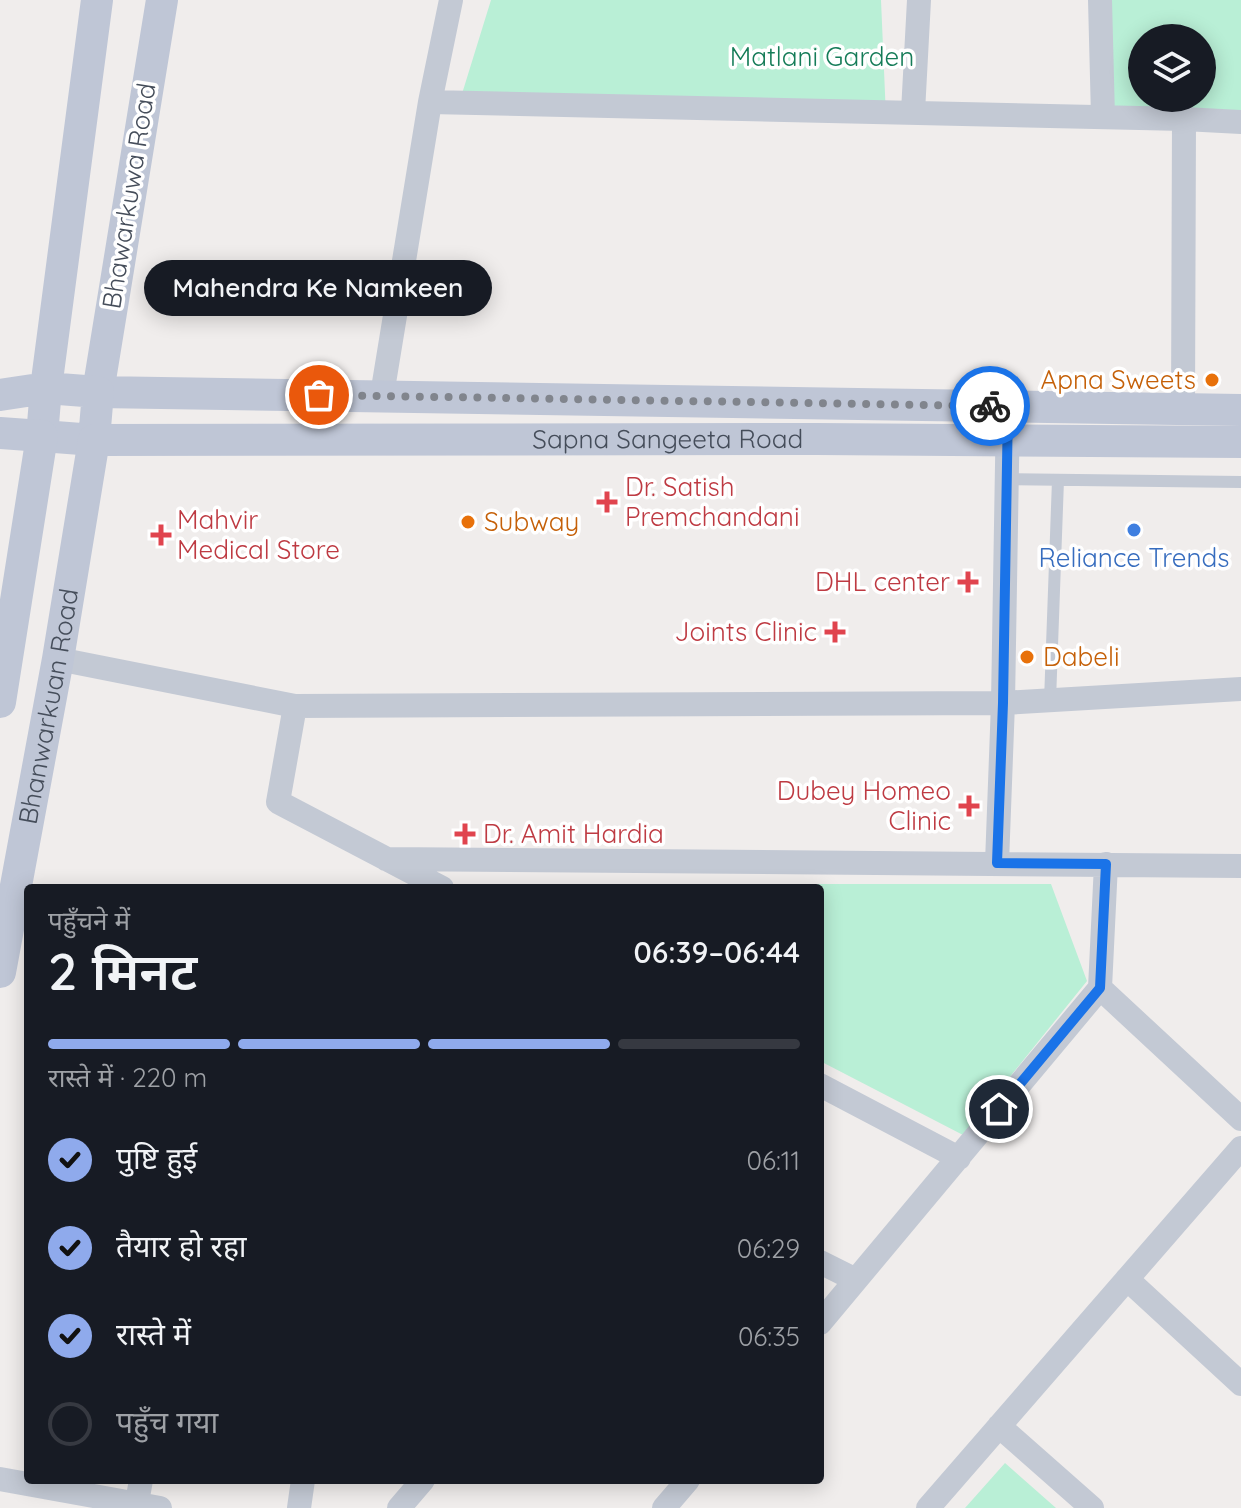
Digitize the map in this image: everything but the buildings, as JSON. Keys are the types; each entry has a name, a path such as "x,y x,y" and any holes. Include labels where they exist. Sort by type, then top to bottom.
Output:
{"main road":[{"path":"46,388 97,0"},
{"name":"Bhawarkuwa Road","path":"94,440 98,392 162,0"},
{"name":"Sapna Sangeeta Road","path":"0,395 46,388 98,392 1241,410"},
{"name":"Bhanwarkuan Road","path":"0,702 42,436 46,388"},
{"name":"Sapna Sangeeta Road","path":"0,433 94,440 1241,442"},
{"name":"Bhanwarkuan Road","path":"25,884 94,440"},
{"name":"Bhanwarkuan Road","path":"0,972 18,928 24,888"}],"street":[{"path":"382,395 430,102 451,0"},
{"path":"913,112 919,0"},
{"path":"1100,0 1103,117"},
{"path":"430,102 1241,122"},
{"path":"1183,409 1184,119"},
{"path":"997,863 1008,406"},
{"path":"58,659 295,706 1003,703 1241,689"},
{"path":"295,706 278,802 434,884"},
{"path":"386,859 1241,866"},
{"path":"824,1318 1100,988 1106,864"},
{"path":"1100,988 1241,1119"},
{"path":"824,1087 959,1158"},
{"path":"928,1508 1241,1148"},
{"path":"824,1264 856,1280"},
{"path":"1127,1279 1241,1384"},
{"path":"999,1426 1092,1508"},
{"path":"0,1479 24,1483"},
{"path":"34,1484 143,1500"},
{"path":"299,1508 302,1484"},
{"path":"399,1508 420,1484"},
{"path":"664,1508 685,1484"}],"lane":[{"path":"1006,479 1241,482"},
{"path":"1050,701 1058,480"}],"green space":[{"name":"Matlani Garden","path":"491,0 881,0 886,117 461,97"},
{"path":"1100,0 1241,0 1241,122 1103,117"},
{"path":"824,884 1051,884 1087,981 963,1135 824,1063"},
{"path":"1005,1463 1056,1508 965,1508"}],"way so far":[{"path":"319,395 990,406"}],"place":[{"name":"Apna Sweets","path":"1212,380"},
{"name":"Mahendra Ke Namkeen","path":"319,395"},
{"name":"Dr. Satish Premchandani","path":"607,502"},
{"name":"Subway","path":"468,522"},
{"name":"Reliance Trends","path":"1134,530"},
{"name":"Mahvir Medical Store","path":"161,535"},
{"name":"DHL center","path":"968,582"},
{"name":"Joints Clinic","path":"835,632"},
{"name":"Dabeli","path":"1027,657"},
{"name":"Dubey Homeo Clinic","path":"969,806"},
{"name":"Dr. Amit Hardia","path":"465,834"}],"route":[{"path":"990,406 1008,406 997,863 1106,864 1100,988 999,1109"}]}
